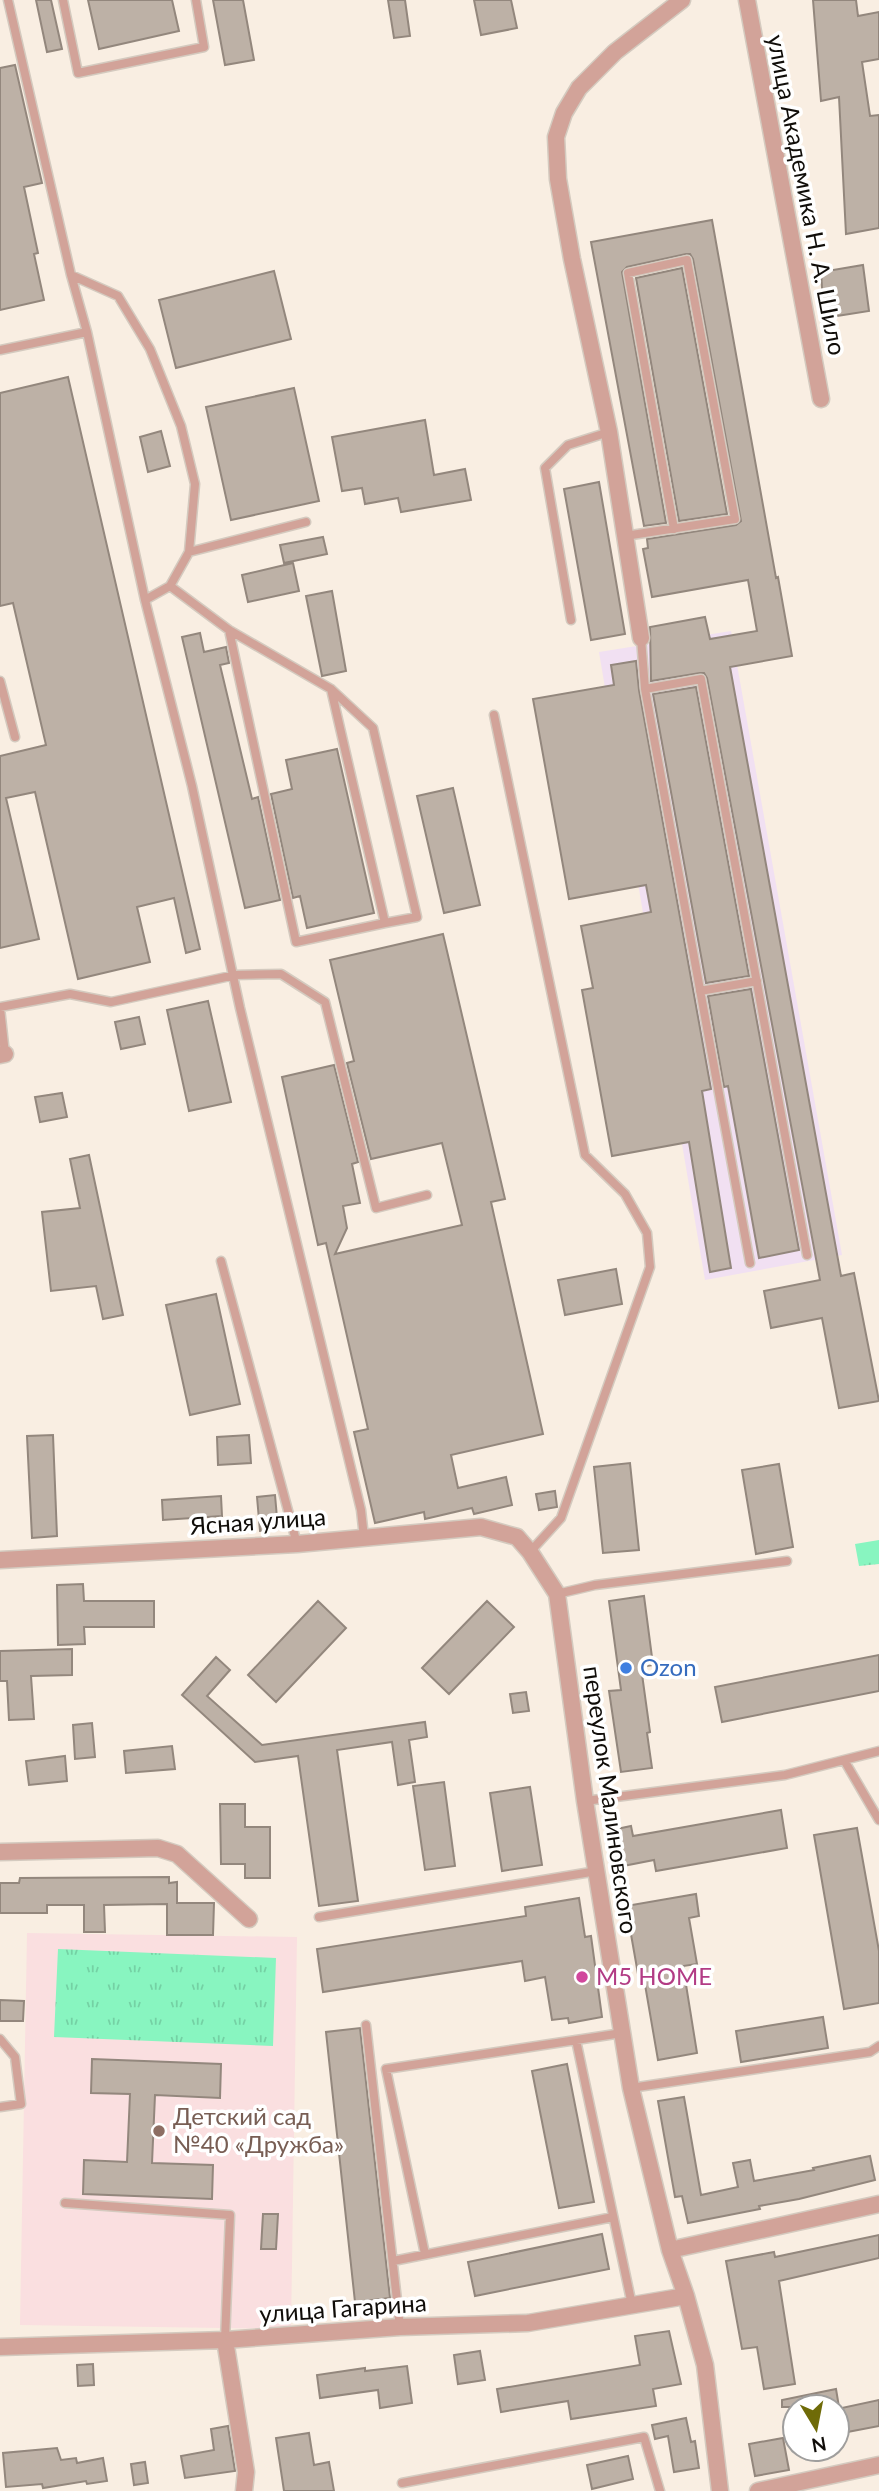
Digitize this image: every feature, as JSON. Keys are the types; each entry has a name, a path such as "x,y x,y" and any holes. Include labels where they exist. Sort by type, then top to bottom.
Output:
{"street":[{"path":"641,638 609,432 558,179 556,137 564,113 579,88 615,52 682,0"},
{"name":"улица Академика Н. А. Шило","path":"747,0 821,399"},
{"name":"Ясная улица","path":"0,1560 297,1544 481,1527 517,1537"},
{"name":"переулок Малиновского","path":"517,1537 557,1594 585,1801 631,2088 670,2250 705,2365 720,2491"},
{"path":"0,1852 158,1848 177,1854 249,1919"},
{"path":"670,2250 879,2204"},
{"name":"улица Гагарина","path":"0,2347 225,2340 400,2327 528,2323 686,2296"},
{"path":"225,2340 246,2472 244,2491"},
{"path":"758,2491 879,2465"}],"lane":[{"path":"8,0 71,275 87,332 145,600 192,786 244,1021 361,1510 364,1537"},
{"path":"64,0 78,73 204,47 196,0"},
{"path":"625,536 674,529 735,520 687,260 628,273 674,529"},
{"path":"71,275 118,296 150,349 181,426 195,484 189,552 170,586 145,600"},
{"path":"0,351 87,332"},
{"path":"570,620 545,468 568,445 609,432"},
{"path":"189,552 306,522"},
{"path":"170,586 229,630 331,689 373,728 417,917 296,942 229,630"},
{"path":"641,638 645,689 750,1263"},
{"path":"645,689 701,679 807,1255"},
{"path":"0,681 15,737"},
{"path":"331,689 385,923"},
{"path":"494,716 585,1155 625,1194 647,1233 650,1267 561,1517 530,1552"},
{"path":"2,1054 0,1007 70,994 111,1002 235,975 281,974 325,1002 376,1208 427,1195"},
{"path":"700,991 757,981"},
{"path":"220,1261 297,1544"},
{"path":"557,1594 595,1585 787,1561"},
{"path":"585,1801 785,1775 879,1751"},
{"path":"844,1760 879,1820"},
{"path":"319,1917 597,1871"},
{"path":"366,2025 400,2327"},
{"path":"425,2254 386,2069 622,2033"},
{"path":"0,2039 15,2057 21,2104 0,2107"},
{"path":"576,2040 632,2305"},
{"path":"631,2088 870,2052 879,2046"},
{"path":"65,2203 230,2215 225,2340"},
{"path":"393,2261 613,2217"},
{"path":"402,2483 644,2437 660,2491"}],"shaded area":[{"path":"731,631 842,1255 705,1280 599,652"},
{"name":"Детский сад №40 «Дружба»","path":"27,1933 297,1937 291,2329 20,2325"}],"green space":[{"path":"879,1540 879,1564 859,1566 855,1544"},
{"path":"58,1949 276,1958 273,2046 54,2037"}],"building":[{"path":"36,0 51,0 62,49 47,52"},
{"path":"88,0 172,0 179,31 99,49"},
{"path":"213,0 243,0 254,60 225,65"},
{"path":"388,0 405,0 410,36 394,38"},
{"path":"474,0 511,0 517,28 481,35"},
{"path":"813,0 856,0 858,16 879,12 879,59 862,62 870,116 879,115 879,228 846,234 839,97 821,101"},
{"path":"15,65 42,183 24,187 38,253 34,254 44,300 0,310 0,68"},
{"path":"712,220 792,656 730,667 841,1276 854,1273 879,1401 839,1408 822,1318 771,1328 764,1291 820,1280 707,678 704,673 700,673 651,681 650,627 705,617 710,639 757,631 748,580 652,597 643,549 648,548 647,539 736,525 741,521 693,259 690,254 686,254 627,267 622,272 666,523 644,526 591,242"},
{"path":"863,265 869,311 824,318 821,272"},
{"path":"682,268 727,514 679,521 636,278"},
{"path":"274,271 291,339 176,368 159,300"},
{"path":"68,377 200,949 186,953 174,898 137,907 150,962 78,979 35,792 6,798 39,939 0,948 0,756 46,745 13,603 0,606 0,393"},
{"path":"294,388 319,501 231,520 206,407"},
{"path":"425,420 434,475 465,469 471,500 401,512 398,498 365,504 362,488 342,491 332,437"},
{"path":"161,431 170,466 148,472 140,437"},
{"path":"599,482 625,634 591,640 564,489"},
{"path":"323,537 327,554 284,563 280,545"},
{"path":"293,563 299,591 248,602 242,575"},
{"path":"332,591 346,671 322,676 306,596"},
{"path":"200,633 204,652 226,647 229,663 220,665 252,799 258,797 280,900 245,908 182,637"},
{"path":"636,661 711,1089 702,1091 731,1268 710,1272 689,1142 612,1156 582,990 593,988 581,926 651,912 646,885 569,899 533,699 614,685 611,665"},
{"path":"696,687 749,976 706,983 653,694"},
{"path":"337,749 374,913 307,928 300,896 293,898 271,794 292,789 286,760"},
{"path":"453,788 480,905 444,913 417,796"},
{"path":"443,934 505,1199 491,1202 543,1434 451,1455 458,1488 506,1477 512,1505 474,1514 472,1508 425,1519 424,1512 375,1523 354,1432 368,1429 326,1243 318,1245 282,1077 334,1065 358,1162 352,1164 360,1203 343,1206 347,1228 335,1254 462,1225 442,1143 371,1159 347,1063 354,1061 330,960"},
{"path":"751,989 799,1250 759,1258 728,1086 724,1087 708,996"},
{"path":"208,1001 231,1102 189,1111 167,1010"},
{"path":"139,1017 145,1044 121,1049 115,1022"},
{"path":"62,1093 67,1117 40,1122 35,1097"},
{"path":"89,1155 123,1315 103,1319 96,1286 51,1291 42,1212 80,1208 70,1159"},
{"path":"616,1269 622,1304 565,1315 558,1280"},
{"path":"216,1294 240,1404 190,1415 166,1305"},
{"path":"53,1435 57,1536 32,1538 27,1436"},
{"path":"249,1435 251,1463 218,1465 217,1437"},
{"path":"630,1463 639,1550 603,1553 594,1467"},
{"path":"779,1464 793,1547 756,1554 742,1470"},
{"path":"555,1491 557,1507 539,1510 536,1494"},
{"path":"275,1495 278,1529 260,1531 257,1497"},
{"path":"221,1496 222,1516 163,1520 162,1500"},
{"path":"83,1584 84,1601 154,1601 154,1627 84,1627 85,1644 58,1645 57,1585"},
{"path":"644,1596 653,1665 641,1667 652,1768 621,1772 609,1691 621,1690 609,1601"},
{"path":"318,1601 346,1628 276,1702 248,1675"},
{"path":"487,1601 514,1627 449,1694 422,1668"},
{"path":"72,1649 72,1675 31,1676 34,1719 9,1720 7,1681 0,1681 0,1651"},
{"path":"879,1655 879,1691 722,1722 715,1687"},
{"path":"216,1657 230,1670 207,1696 262,1745 425,1722 427,1737 409,1740 415,1782 398,1785 392,1742 337,1750 358,1901 319,1906 298,1756 255,1762 182,1695"},
{"path":"526,1692 529,1711 513,1713 510,1694"},
{"path":"92,1723 95,1757 75,1759 73,1725"},
{"path":"172,1746 175,1769 126,1773 124,1751"},
{"path":"65,1756 67,1781 29,1785 26,1761"},
{"path":"444,1782 455,1866 425,1870 413,1786"},
{"path":"530,1787 542,1865 502,1871 490,1793"},
{"path":"220,1804 245,1804 245,1827 270,1827 270,1878 245,1878 245,1864 221,1864"},
{"path":"781,1810 787,1848 656,1871 654,1860 618,1867 612,1830 631,1826 633,1836"},
{"path":"857,1828 879,1951 879,2003 844,2009 814,1835"},
{"path":"169,1877 169,1883 177,1882 177,1903 214,1903 213,1935 167,1935 167,1904 104,1905 105,1932 84,1932 84,1905 47,1905 47,1913 0,1913 0,1883 19,1883 20,1878"},
{"path":"696,1894 699,1916 689,1918 697,1964 683,1966 697,2053 658,2060 643,1973 638,1974 626,1906"},
{"path":"579,1898 585,1937 591,1936 602,2017 569,2023 568,2018 552,2020 545,1977 525,1981 522,1961 323,1992 317,1949 526,1916 525,1907"},
{"path":"0,2000 24,2001 23,2021 0,2021"},
{"path":"823,2017 828,2048 741,2062 736,2031"},
{"path":"360,2028 390,2298 355,2302 326,2032"},
{"path":"92,2059 221,2064 220,2098 155,2095 152,2163 213,2165 212,2199 83,2194 84,2160 127,2162 130,2094 91,2093"},
{"path":"567,2064 594,2202 559,2208 532,2071"},
{"path":"684,2097 701,2195 738,2187 733,2163 750,2160 754,2181 870,2156 875,2180 759,2206 760,2209 688,2223 682,2196 675,2197 658,2101"},
{"path":"263,2214 278,2214 276,2249 261,2249"},
{"path":"602,2234 609,2269 475,2296 468,2262"},
{"path":"879,2235 879,2258 779,2281 795,2384 764,2389 757,2347 742,2349 726,2261 774,2252 775,2257"},
{"path":"669,2331 681,2384 653,2389 656,2406 571,2419 568,2401 501,2412 497,2389 640,2365 635,2336"},
{"path":"480,2351 485,2380 458,2384 454,2355"},
{"path":"93,2364 94,2385 78,2386 77,2365"},
{"path":"407,2366 412,2403 380,2408 378,2390 320,2398 317,2375 365,2368 365,2371"},
{"path":"836,2389 837,2393 816,2393"},
{"path":"879,2400 879,2426 851,2431 851,2406"},
{"path":"686,2418 691,2442 695,2441 699,2468 674,2472 668,2436 655,2439 652,2425"},
{"path":"228,2426 235,2471 185,2478 181,2456 214,2450 211,2429"},
{"path":"309,2433 314,2465 329,2462 334,2491 284,2491 276,2438"},
{"path":"781,2438 781,2463 788,2463 789,2470 755,2476 749,2444"},
{"path":"57,2448 61,2460 76,2458 77,2463 103,2458 107,2481 87,2484 86,2481 43,2488 42,2484 6,2487 3,2453"},
{"path":"628,2456 633,2479 592,2489 587,2465"},
{"path":"145,2462 148,2483 134,2485 131,2464"}],"place":[{"name":"Ozon","path":"626,1668"},
{"name":"M5 HOME","path":"582,1977"},
{"name":"Детский сад №40 «Дружба»","path":"159,2131"}]}
